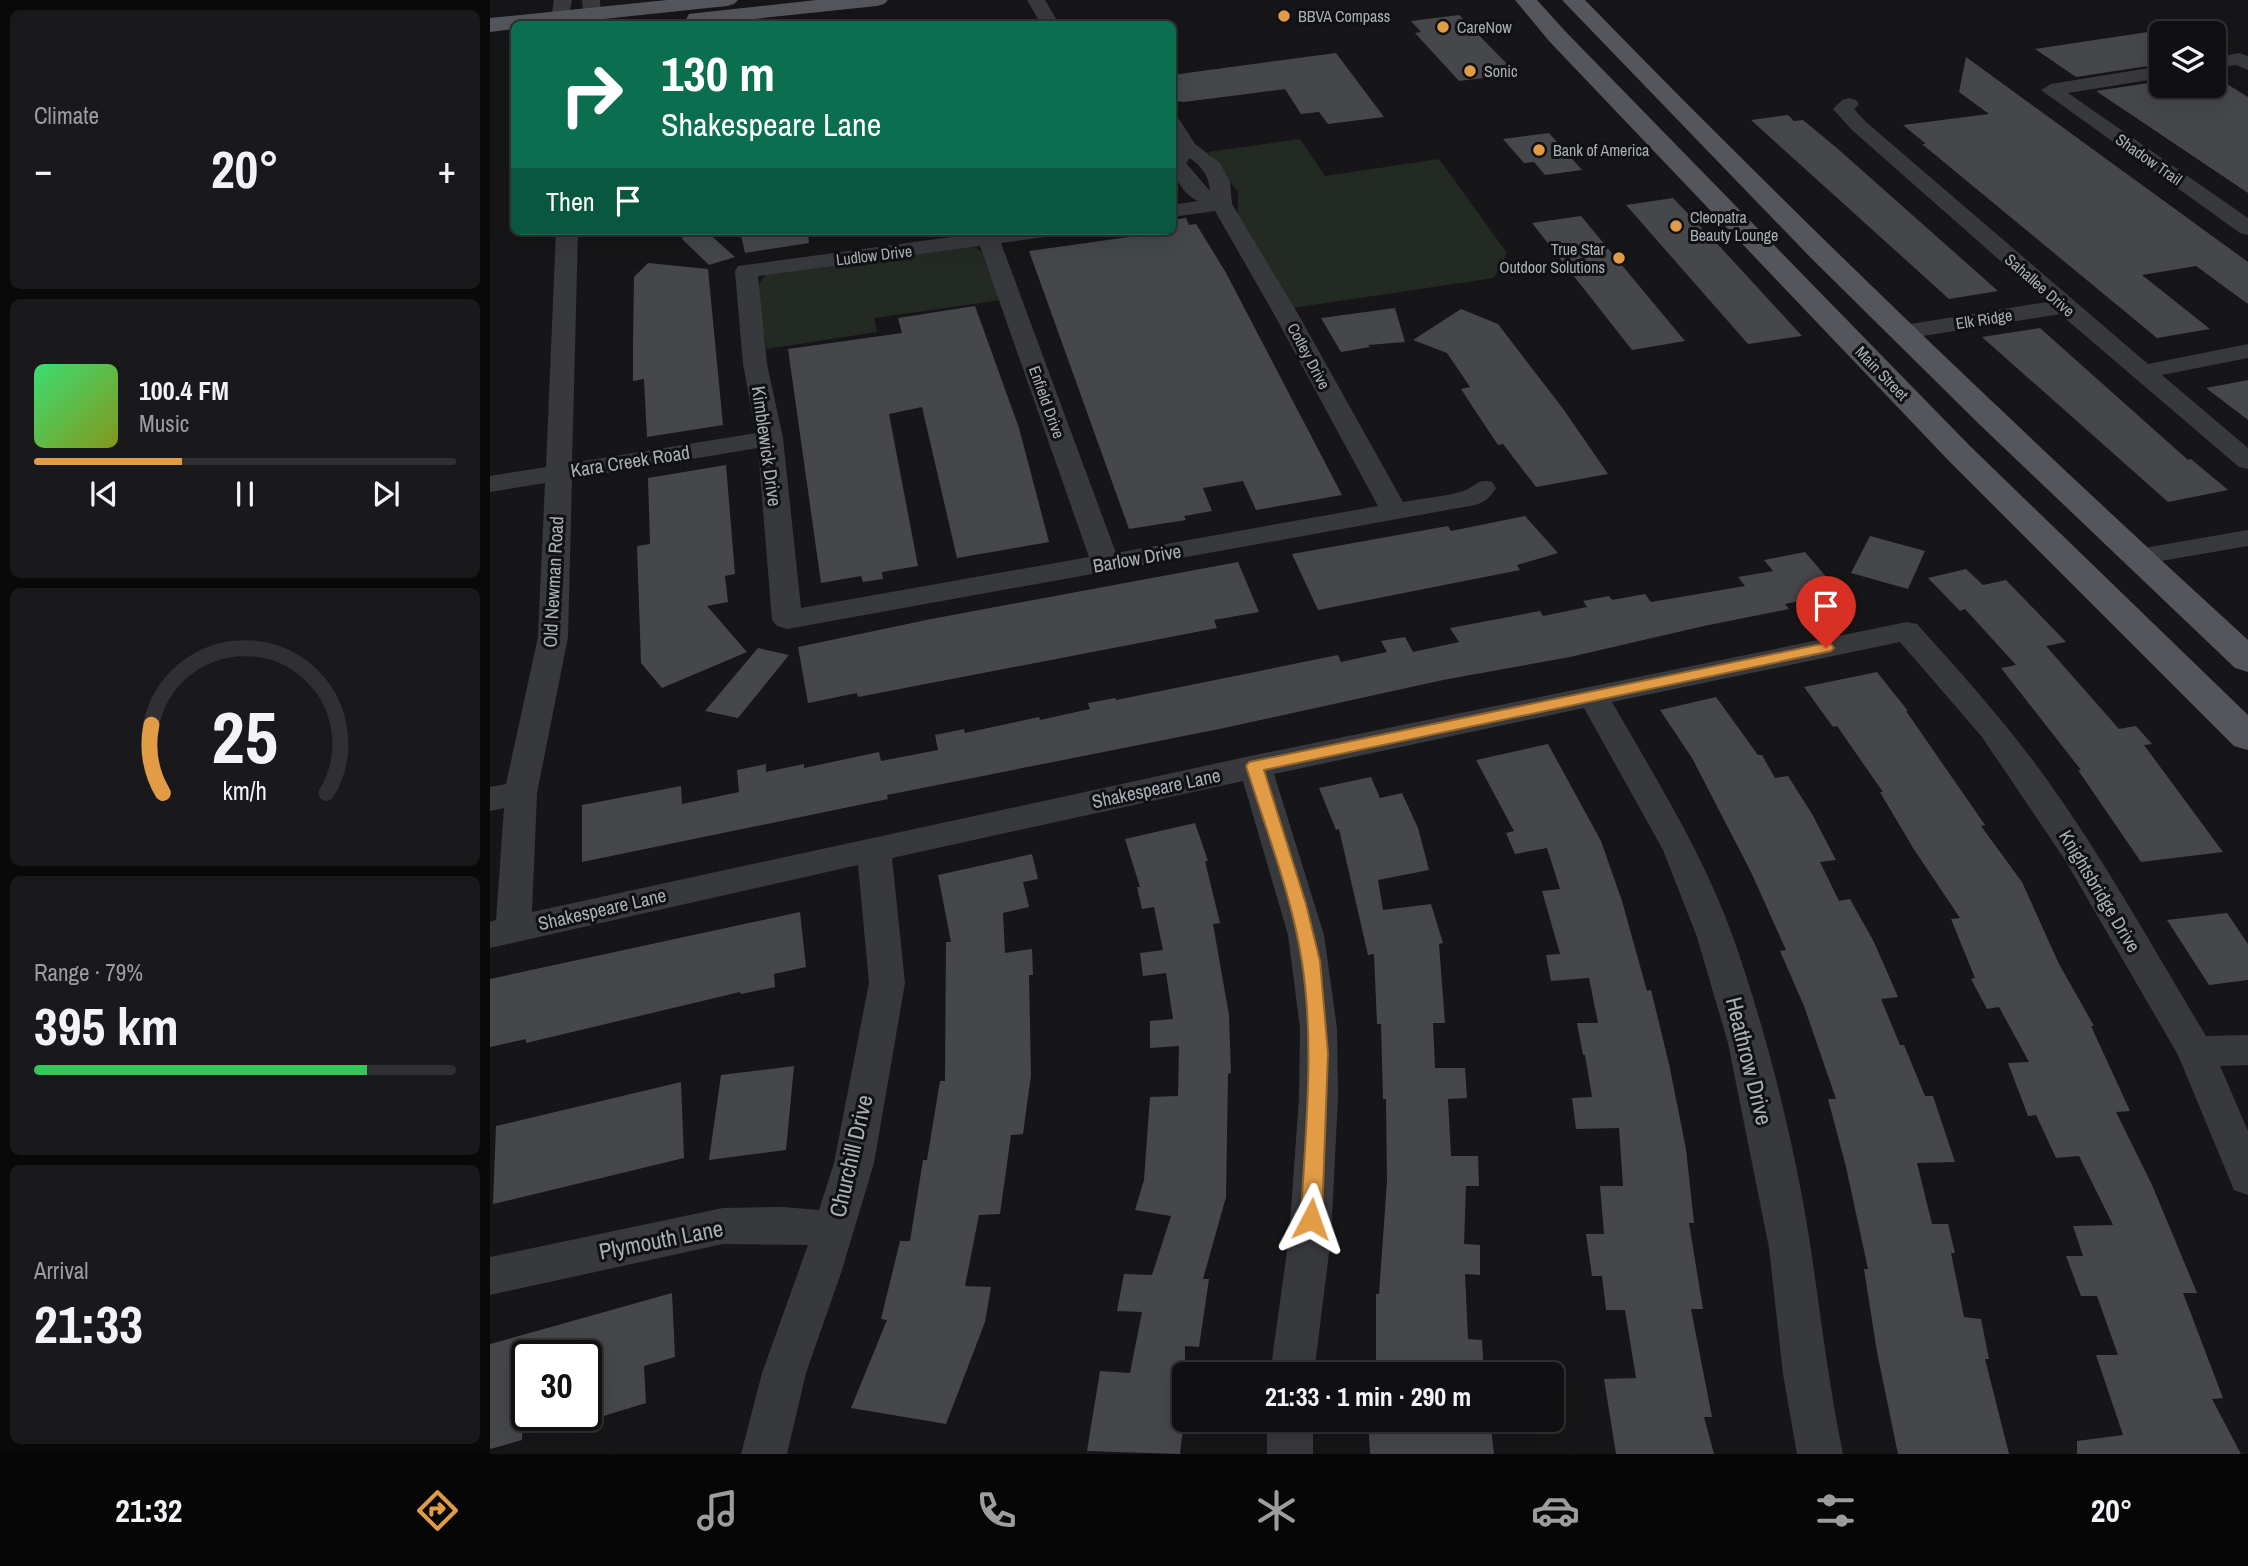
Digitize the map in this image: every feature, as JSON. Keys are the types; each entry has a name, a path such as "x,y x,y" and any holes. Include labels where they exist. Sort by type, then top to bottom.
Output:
{"main road":[{"path":"517,21 564,14 727,0"},
{"path":"678,21 877,0"},
{"name":"Main Street","path":"1527,0 1557,36 1978,472 2248,737"},
{"path":"1573,0 1701,135 2138,558 2248,660"},
{"path":"490,25 511,22"},
{"path":"490,42 511,39"},
{"path":"1857,347 1907,335"}],"street":[{"path":"1036,0 1048,21"},
{"name":"Shadow Trail","path":"2149,74 2051,90 2248,229"},
{"name":"Sahallee Drive","path":"1849,104 1843,109 1859,126 2141,372 2248,461"},
{"name":"Cotley Drive","path":"1176,129 1188,148 1176,162"},
{"name":"Cotley Drive","path":"1176,164 1200,194 1221,204 1286,314 1394,510"},
{"path":"1176,210 1221,204"},
{"name":"Old Newman Road","path":"501,932 505,796 553,637 568,235"},
{"name":"Ludlow Drive","path":"746,271 1020,235"},
{"name":"Enfield Drive","path":"989,240 1106,564"},
{"name":"Kimblewick Drive","path":"746,271 755,364 770,438 787,620"},
{"name":"Elk Ridge","path":"1907,335 2065,306"},
{"path":"2141,372 2248,351"},
{"name":"Kara Creek Road","path":"490,484 770,438"},
{"name":"Barlow Drive","path":"787,620 1475,497 1483,488"},
{"path":"2138,558 2248,538"},
{"name":"Shakespeare Lane","path":"501,932 749,875 1255,766 1907,631"},
{"name":"Knightsbridge Drive","path":"1907,631 1993,730 2077,851 2194,1051 2248,1178"},
{"name":"Heathrow Drive","path":"1592,695 1680,850 1719,950 1747,1043 1790,1248 1805,1374 1820,1454"},
{"path":"1255,766 1297,904 1311,961 1319,1053 1308,1265 1294,1362"},
{"name":"Churchill Drive","path":"764,1454 785,1373 854,1163 887,983 874,850"},
{"path":"2194,1051 2248,1050"},
{"name":"Plymouth Lane","path":"490,1276 723,1226 783,1224 834,1228"},
{"path":"1290,1432 1290,1454"}],"shaded area":[{"path":"1300,139 1325,176 1439,159 1507,253 1494,278 1292,308 1238,216 1238,192 1208,152"},
{"path":"974,247 981,251 1000,300 874,318 877,332 766,349 758,286 766,274"}],"building":[{"path":"1459,15 1517,74 1459,81 1415,33 1421,32 1411,21"},
{"path":"2149,32 2149,66 2076,77 2035,49"},
{"path":"1336,53 1384,117 1328,124 1319,112 1301,114 1285,89 1176,101 1176,74"},
{"path":"1966,57 2248,262 2248,304 2196,266 2142,275 2210,329 2157,338 1922,144 1926,144 1903,125 1989,114 1959,92"},
{"path":"2149,83 2149,98 2226,98 2226,83 2248,97 2248,193 2096,91"},
{"path":"1788,115 1794,121 1803,120 1838,149 1998,291 1949,299 1751,120"},
{"name":"Bank of America","path":"1549,133 1582,170 1545,175 1534,162 1524,163 1503,139"},
{"path":"1673,198 1802,336 1748,344 1626,205"},
{"path":"1581,216 1685,341 1632,350 1532,223"},
{"path":"1186,218 1189,225 1196,224 1225,271 1342,495 1256,510 1243,481 1203,488 1212,511 1184,516 1186,520 1129,529 1029,251 1136,235 1176,235 1176,219"},
{"path":"710,235 735,257 709,265 681,238"},
{"path":"741,235 808,235 809,243 745,253"},
{"path":"648,263 708,269 723,425 647,437 644,379 633,381 633,343 634,277"},
{"path":"975,306 1019,428 1049,542 957,558 922,407 889,414 918,566 882,572 883,579 863,582 861,576 821,583 788,349 902,333 898,318"},
{"path":"1395,308 1405,342 1368,345 1370,347 1341,352 1321,318"},
{"path":"1461,309 1498,324 1564,410 1608,474 1536,487 1503,444 1498,445 1461,389 1470,387 1447,353 1413,340"},
{"path":"2040,328 2188,460 2191,459 2228,490 2168,502 1982,337"},
{"path":"2248,380 2248,420 2206,388"},
{"path":"726,465 735,574 725,576 728,602 707,606 747,652 662,688 641,663 637,546 650,544 648,478"},
{"path":"1525,516 1558,553 1517,565 1520,570 1318,610 1292,554 1448,526 1451,531"},
{"path":"1870,536 1925,551 1908,589 1851,573"},
{"path":"1805,552 1840,593 1785,604 1789,609 1570,657 1443,680 1224,728 887,795 888,799 582,862 582,805 681,786 682,804 739,792 737,770 766,764 766,772 804,764 804,768 879,752 881,761 938,750 935,735 964,729 965,733 1039,717 1040,720 1090,709 1088,703 1116,700 1338,655 1341,662 1387,652 1381,641 1405,637 1413,652 1459,642 1450,628 1540,611 1543,616 1587,607 1583,601 1609,596 1612,600 1645,594 1651,602 1745,586 1738,577 1773,571 1764,560"},
{"path":"1238,562 1259,612 1214,620 1217,628 858,697 857,693 808,703 798,647 931,619"},
{"path":"1966,569 1983,585 2006,580 2066,642 2046,646 2119,729 2136,726 2152,744 2144,745 2223,852 2141,862 2078,770 2081,770 2001,668 2016,665 1965,609 1960,611 1928,578"},
{"path":"758,648 789,655 738,718 705,711"},
{"path":"1877,672 1908,711 1985,825 1981,826 2022,882 2059,964 2094,1026 2091,1026 2130,1111 2116,1112 2152,1185 2197,1293 2183,1293 2223,1398 2212,1399 2241,1454 2077,1454 2077,1441 2123,1435 2096,1355 2118,1355 2097,1296 2081,1296 2066,1256 2083,1256 2073,1226 2113,1225 2079,1156 2056,1158 2036,1115 2028,1116 2008,1063 2029,1062 1999,1007 1987,1009 1971,979 1975,978 1951,919 1960,918 1913,848 1880,792 1883,792 1837,726 1833,727 1804,687"},
{"path":"1716,697 1758,755 1762,755 1775,778 1788,776 1812,814 1836,860 1820,862 1839,901 1850,899 1874,942 1898,997 1881,999 1925,1096 1933,1096 1955,1162 1917,1163 1932,1224 1948,1224 1964,1317 1981,1319 1989,1359 1985,1359 2009,1454 1898,1454 1877,1352 1864,1269 1868,1269 1828,1099 1836,1099 1804,1006 1780,951 1786,950 1751,872 1692,758 1660,710"},
{"path":"1548,744 1601,841 1622,901 1647,991 1651,990 1669,1064 1686,1149 1694,1223 1689,1223 1703,1309 1691,1309 1712,1417 1704,1417 1714,1454 1616,1454 1604,1379 1636,1378 1625,1310 1606,1310 1602,1276 1592,1276 1586,1234 1604,1234 1600,1186 1623,1186 1619,1128 1576,1129 1572,1098 1592,1097 1577,1023 1598,1023 1589,978 1551,981 1546,955 1560,954 1542,891 1560,889 1547,848 1515,854 1506,833 1514,831 1476,760"},
{"path":"1371,777 1380,798 1402,793 1418,828 1429,870 1378,880 1383,910 1431,904 1443,943 1439,944 1445,1023 1433,1023 1435,1068 1465,1068 1467,1098 1448,1099 1451,1156 1478,1156 1479,1186 1466,1186 1464,1244 1480,1245 1480,1275 1465,1274 1468,1339 1482,1340 1483,1362 1376,1362 1376,1294 1379,1294 1387,1181 1386,1099 1383,1099 1381,1024 1377,1024 1374,954 1368,955 1339,829 1336,830 1319,788"},
{"path":"1195,823 1208,861 1205,861 1220,923 1213,924 1229,1015 1231,1073 1228,1074 1226,1197 1203,1279 1209,1279 1199,1347 1185,1346 1185,1362 1172,1362 1172,1432 1183,1432 1180,1454 1087,1451 1100,1371 1130,1373 1142,1312 1117,1311 1124,1274 1152,1275 1171,1216 1135,1210 1144,1180 1150,1097 1178,1096 1179,1046 1150,1048 1150,1021 1173,1019 1166,973 1143,976 1140,953 1163,950 1154,907 1142,909 1137,887 1140,887 1125,839"},
{"path":"1032,854 1038,879 1023,882 1029,907 1003,913 1005,953 1032,949 1033,975 1029,975 1031,1075 1023,1134 1011,1135 1000,1214 979,1215 965,1286 991,1287 985,1322 946,1424 851,1408 887,1320 881,1319 900,1241 910,1241 923,1160 927,1160 940,1081 945,1081 946,942 951,942 938,875"},
{"path":"800,912 806,967 774,974 775,987 741,994 740,992 526,1043 526,1039 490,1047 490,979"},
{"path":"2227,913 2248,944 2248,980 2209,985 2167,920"},
{"path":"794,1066 786,1150 709,1160 721,1075"},
{"path":"681,1082 684,1158 493,1204 496,1126"},
{"path":"672,1293 675,1357 644,1366 646,1403 602,1416 602,1340 511,1340 511,1431 522,1431 522,1440 490,1449 490,1344"},
{"path":"1369,1432 1491,1432 1494,1454 1370,1454"}],"place":[{"name":"BBVA Compass","path":"1284,16"},
{"name":"CareNow","path":"1443,27"},
{"name":"Sonic","path":"1470,71"},
{"name":"Bank of America","path":"1539,150"},
{"name":"Cleopatra Beauty Lounge","path":"1676,226"},
{"name":"True Star Outdoor Solutions","path":"1619,258"}],"route":[{"path":"1311,1219 1319,1053 1311,961 1297,904 1255,766 1826,648"}]}
